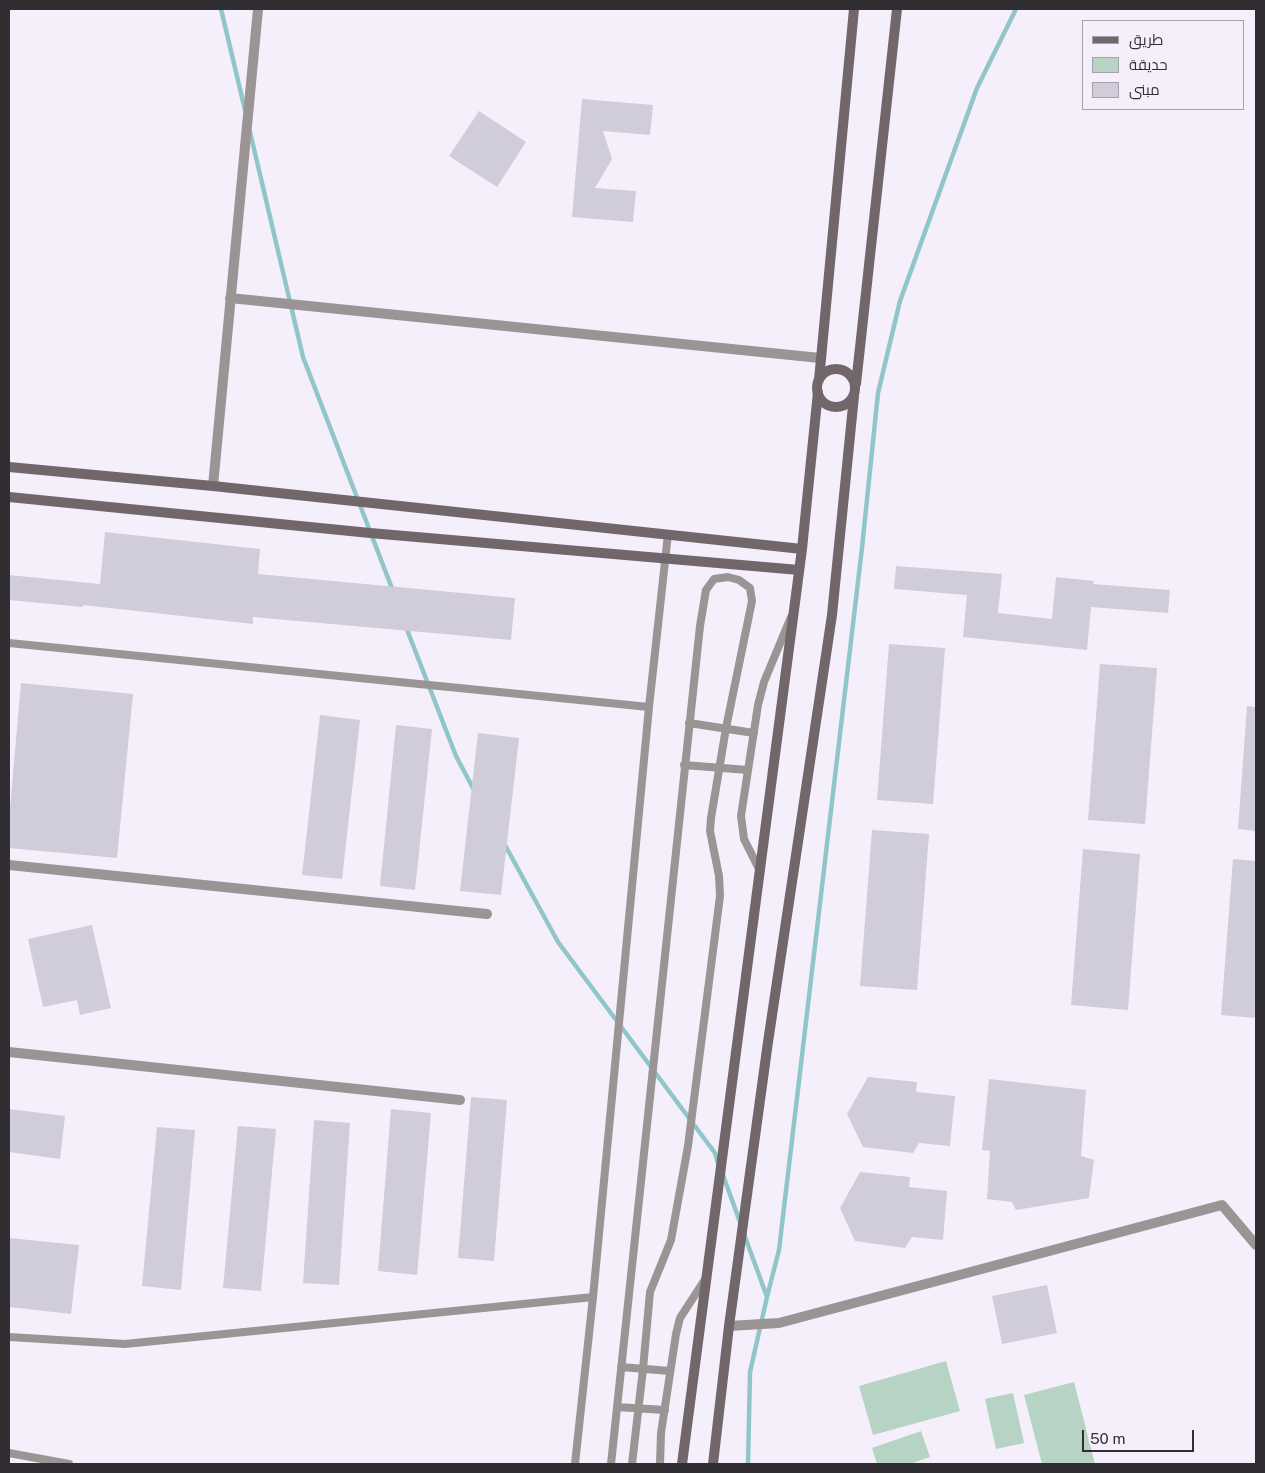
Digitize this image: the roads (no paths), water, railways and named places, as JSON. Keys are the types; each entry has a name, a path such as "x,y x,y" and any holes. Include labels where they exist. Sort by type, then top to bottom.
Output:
{"street":[{"path":"212,486 258,9"},
{"path":"682,1464 802,549 854,9"},
{"path":"713,1464 729,1326 769,1032 832,615 897,9"},
{"path":"230,298 820,358"},
{"path":"819,380 827,371 839,368 850,374 856,384"},
{"path":"818,392 825,403 838,407 850,402 854,396"},
{"path":"9,467 212,486 802,549"},
{"path":"9,497 370,533 799,570"},
{"path":"9,864 487,914"},
{"path":"9,1052 460,1100"},
{"path":"729,1326 779,1323 1222,1205 1256,1245"}],"lane":[{"path":"575,1464 593,1297 649,707 668,534"},
{"path":"611,1464 684,764 706,590 714,579 728,577 739,580 750,588 752,600 726,728 711,818 710,831 719,876 720,896 688,1146 671,1240 650,1292 632,1464"},
{"path":"760,871 744,839 741,816 764,682 794,608"},
{"path":"9,644 649,707"},
{"path":"689,723 754,733"},
{"path":"684,764 748,770"},
{"path":"660,1464 664,1410 680,1318 707,1277"},
{"path":"9,1337 125,1344 593,1297"},
{"path":"621,1366 670,1371"},
{"path":"617,1407 664,1410"},
{"path":"9,1453 69,1464"}],"waterway":[{"path":"221,9 245,110"},
{"path":"767,1297 779,1250 862,548 878,393 900,301 977,88 1016,9"},
{"path":"250,132 303,357 393,591"},
{"path":"406,627 456,756 474,790"},
{"path":"505,845 558,942 715,1153 718,1163"},
{"path":"723,1175 741,1225"},
{"path":"744,1234 767,1297 750,1372 748,1464"}]}
